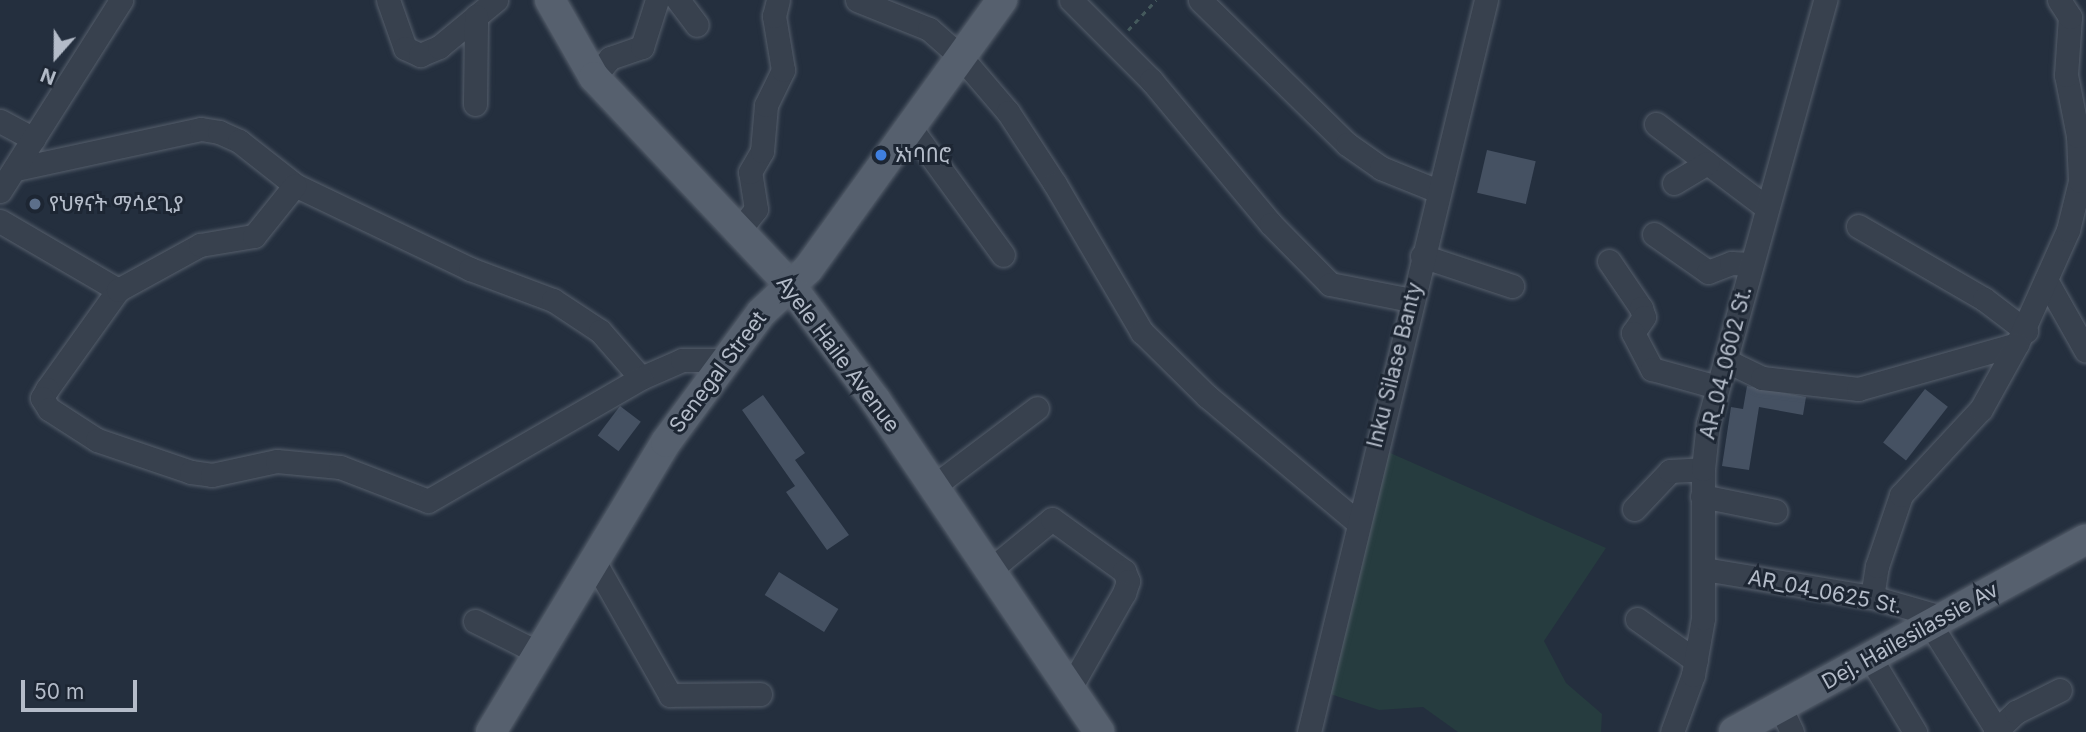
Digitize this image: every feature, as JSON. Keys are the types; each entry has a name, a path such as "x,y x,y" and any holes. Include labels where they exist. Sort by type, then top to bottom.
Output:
{"main road":[{"name":"Ayele Haile Avenue","path":"550,0 594,77 789,285 934,486 1099,732"},
{"name":"Senegal Street","path":"491,732 654,460 725,360 789,285 808,269 1002,0"},
{"name":"Dej. Hailesilassie Av","path":"1759,732 1788,725 1941,626 2086,539"},
{"name":"Dej. Hailesilassie Av","path":"1734,732 2086,555"}],"street":[{"path":"0,191 121,0"},
{"path":"388,0 405,48 420,55 439,47 496,0"},
{"path":"594,77 610,58 642,47 657,0"},
{"path":"678,0 696,25"},
{"path":"738,232 756,209 750,172 762,151 766,105 783,70 774,16 778,0"},
{"path":"857,0 929,29 961,57 1008,112 1055,184 1142,332 1207,396 1357,522"},
{"path":"1071,0 1116,42 1271,224 1330,284 1411,300"},
{"path":"1200,0 1348,144 1381,168 1438,191"},
{"name":"Inku Silase Banty","path":"1309,732 1357,522 1486,0"},
{"name":"AR_04_0602 St.","path":"1672,732 1696,661 1704,569 1703,469 1717,387 1825,0"},
{"path":"1872,597 1877,566 1901,495 1981,409 2022,338 2068,230 2080,181 2080,118 2066,75 2070,16 2059,0"},
{"path":"475,104 476,16"},
{"path":"0,121 34,139"},
{"path":"1656,124 1767,208"},
{"path":"910,127 1003,254"},
{"path":"16,169 201,129 239,141 295,185 470,269 553,300 600,331 641,378"},
{"path":"1674,183 1707,163"},
{"path":"295,185 254,236 200,245 118,290 42,398 70,426 97,440 191,472 212,475 277,461 340,467 428,501 641,378 682,360 725,360"},
{"path":"0,221 118,290"},
{"path":"1858,226 1984,299 2022,338"},
{"path":"1654,234 1708,272 1731,263 1751,264"},
{"path":"1422,256 1512,286"},
{"path":"1609,261 1641,308 1644,317 1633,332 1652,369 1717,387"},
{"path":"2046,280 2086,351"},
{"path":"1725,360 1762,378 1858,389 2022,338"},
{"path":"934,486 1037,408"},
{"path":"1634,509 1670,471 1703,469"},
{"path":"1702,496 1775,511"},
{"path":"990,570 1052,519 1124,570 1128,581 1124,593 1070,688"},
{"path":"594,561 670,695 760,694"},
{"name":"AR_04_0625 St.","path":"1704,569 1872,597 1941,626"},
{"path":"1636,619 1696,661"},
{"path":"475,621 539,653"},
{"path":"1941,626 1997,732 2016,712 2060,690"},
{"path":"1876,667 1915,732"}],"path":[{"path":"1116,42 1156,0"}],"green space":[{"path":"1388,452 1606,548 1544,641 1566,683 1602,714 1601,732 1458,732 1423,707 1379,710 1330,694"}],"building":[{"path":"1487,150 1536,161 1526,204 1477,193"},
{"path":"1747,386 1806,397 1803,415 1759,407 1749,470 1722,466 1731,407 1743,409"},
{"path":"1925,389 1948,407 1906,460 1883,443"},
{"path":"763,395 805,453 795,460 849,535 827,550 786,492 795,486 742,410"},
{"path":"620,406 641,422 618,451 598,436"},
{"path":"779,572 838,609 824,632 765,595"}],"place":[{"name":"አነባበሮ","path":"881,155"},
{"name":"የህፃናት ማሳደጊያ","path":"35,204"}]}
